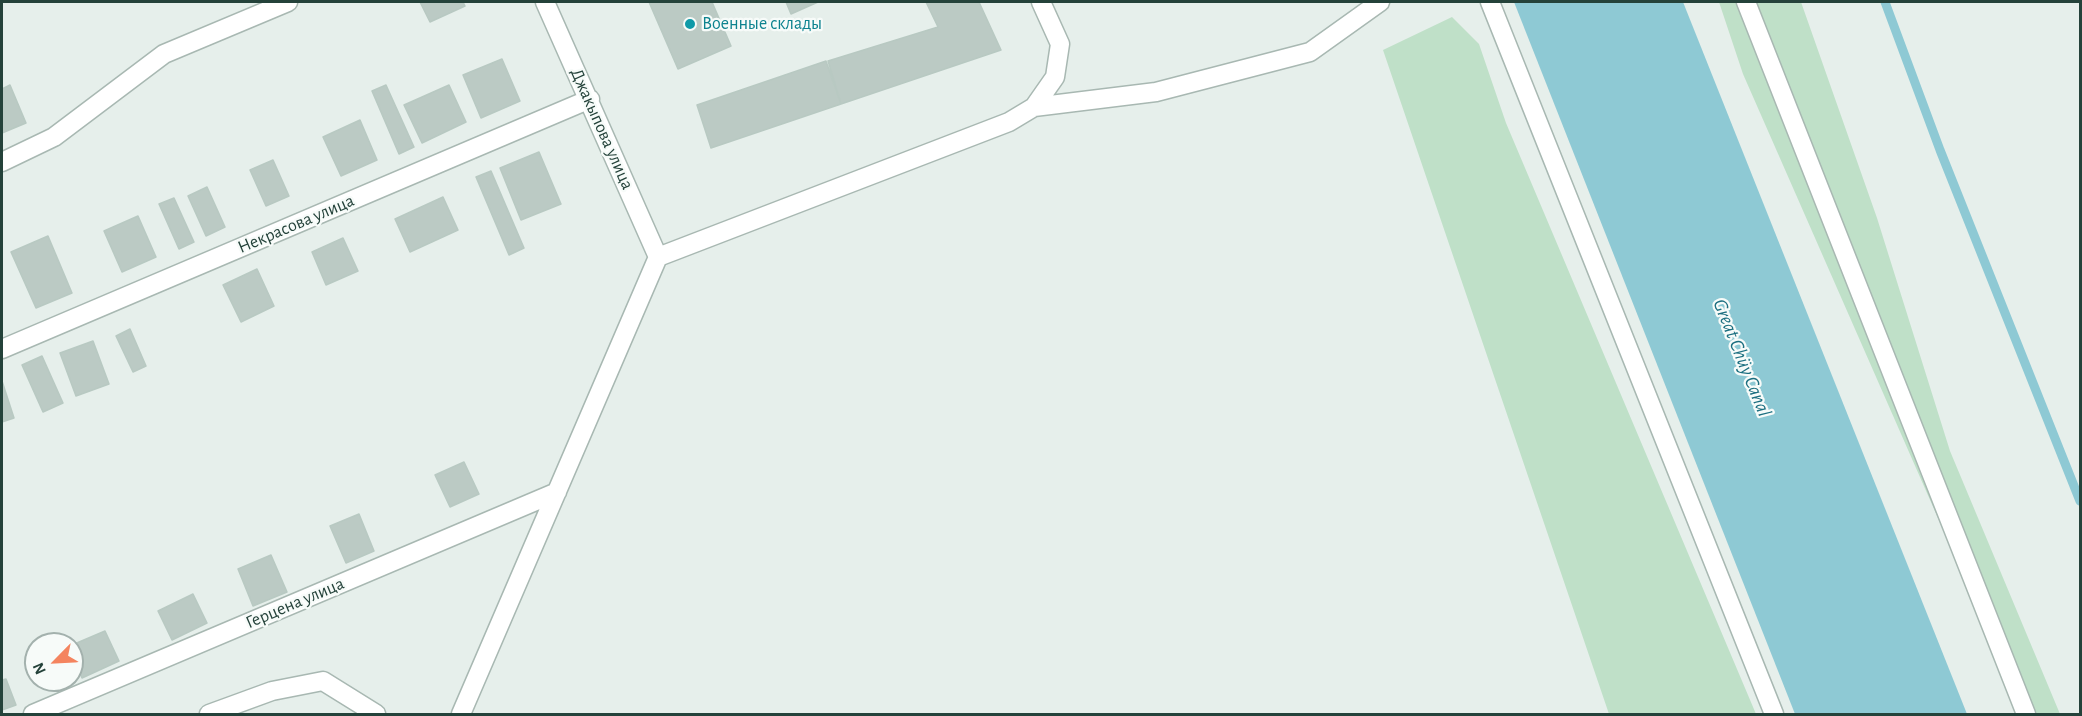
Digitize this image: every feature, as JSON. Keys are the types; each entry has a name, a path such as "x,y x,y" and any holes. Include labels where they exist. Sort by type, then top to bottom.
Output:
{"street":[{"path":"2,162 54,137 164,54 288,2"},
{"name":"Джакыпова улица","path":"545,2 590,99 658,257"},
{"path":"1035,107 1055,77 1060,44 1041,2"},
{"path":"461,714 658,257 1009,122 1035,107 1156,92 1310,52 1380,2"},
{"path":"1490,2 1774,714"},
{"path":"1746,2 2026,714"},
{"name":"Некрасова улица","path":"2,349 590,99"},
{"name":"Герцена улица","path":"33,714 557,492"},
{"path":"209,714 272,691 323,681 376,714"}],"green space":[{"path":"1719,2 1801,2 1877,218 1950,451 2060,714 2024,714 1743,74"},
{"path":"1452,17 1479,44 1506,123 1756,714 1609,714 1383,50"}],"water":[{"name":"Great Chüy Canal","path":"1514,2 1683,2 1967,714 1795,714"}],"building":[{"path":"420,2 463,2 465,6 430,22"},
{"name":"Военные склады","path":"649,2 712,2 731,46 678,69"},
{"path":"786,2 818,2 791,14"},
{"path":"926,2 979,2 1001,50 841,104 828,61 938,27"},
{"path":"502,59 520,101 481,118 463,75"},
{"path":"826,61 841,104 711,148 697,105"},
{"path":"10,85 26,123 2,133 2,89"},
{"path":"386,85 414,147 399,154 372,91"},
{"path":"449,85 466,122 422,143 404,105"},
{"path":"360,120 377,160 341,176 323,137"},
{"path":"539,152 561,204 521,220 500,168"},
{"path":"273,160 289,196 266,206 250,170"},
{"path":"491,171 524,248 509,255 476,177"},
{"path":"207,187 225,227 206,236 188,196"},
{"path":"443,197 458,230 410,252 395,219"},
{"path":"174,198 194,242 179,249 159,204"},
{"path":"138,216 156,257 122,272 104,231"},
{"path":"48,236 72,293 36,308 11,252"},
{"path":"343,238 358,271 326,285 312,252"},
{"path":"257,269 274,306 241,322 223,285"},
{"path":"130,329 146,366 133,372 116,336"},
{"path":"93,341 109,384 76,396 60,353"},
{"path":"42,356 63,403 43,412 22,365"},
{"path":"2,381 14,418 2,422"},
{"path":"464,462 479,494 450,507 435,475"},
{"path":"359,514 374,551 346,563 330,526"},
{"path":"271,555 287,592 253,606 238,569"},
{"path":"193,594 207,623 172,640 158,611"},
{"path":"105,631 119,661 84,677 84,640"},
{"path":"6,679 16,705 2,710 2,680"}],"waterway":[{"path":"1885,2 1940,150 2080,501"}],"place":[{"name":"Военные склады","path":"690,24"}]}
